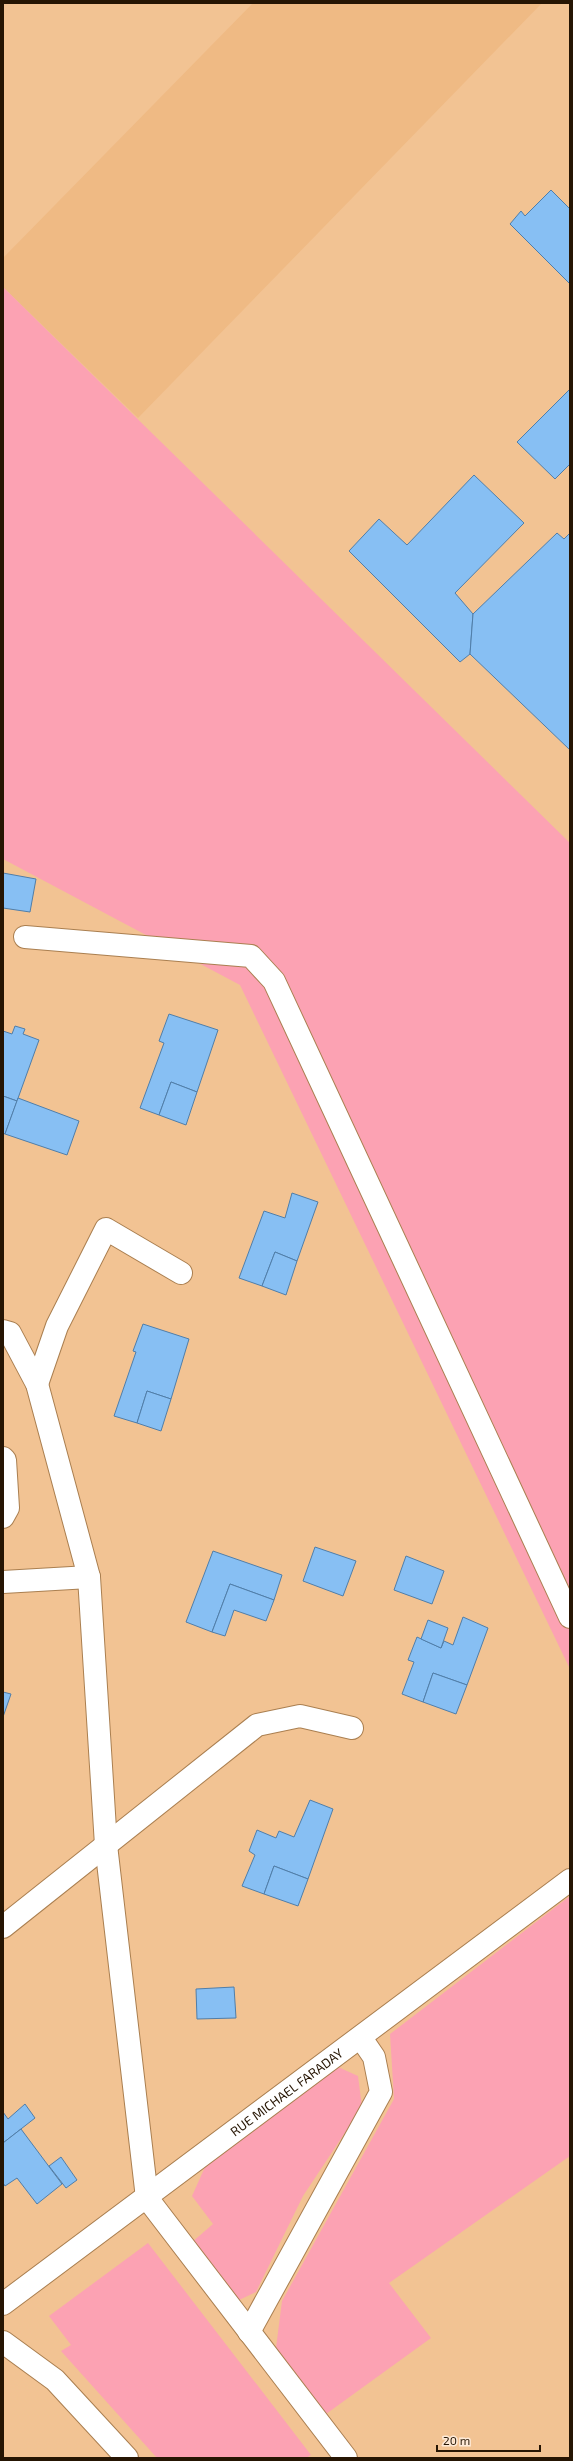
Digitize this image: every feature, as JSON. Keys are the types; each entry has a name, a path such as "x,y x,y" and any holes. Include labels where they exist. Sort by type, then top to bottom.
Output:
{"street":[{"path":"25,937 251,956 274,981 570,1617"},
{"path":"36,1384 57,1326 106,1229 181,1272"},
{"path":"3,1331 10,1333 36,1384 89,1577 106,1845 147,2198 346,2458"},
{"path":"3,1458 5,1460 8,1508 3,1518"},
{"path":"3,1582 89,1577"},
{"path":"3,1927 257,1725 300,1716 352,1728"},
{"name":"RUE MICHAEL FARADAY","path":"3,2304 361,2038 570,1880"},
{"path":"250,2332 381,2092 374,2057 361,2038"},
{"path":"3,2342 55,2380 127,2458"}],"shaded area":[{"path":"253,3 542,3 138,418 3,287 3,258"},
{"path":"3,287 570,843 570,1669 240,985 3,859"},
{"path":"570,1896 570,2156 389,2283 431,2338 326,2414 276,2348 282,2301 394,2099 390,2034"},
{"path":"338,2067 358,2076 362,2107 303,2196 256,2292 237,2301 191,2243 213,2224 192,2196 205,2167"},
{"path":"148,2243 311,2455 306,2458 157,2458 61,2351 71,2345 49,2316"}],"building":[{"path":"551,190 570,209 570,284 510,224 521,211 525,216"},
{"path":"570,389 570,464 555,479 517,442"},
{"path":"474,475 524,523 455,593 473,614 470,654 460,662 349,551 379,519 407,545"},
{"path":"557,533 564,539 570,533 570,750 470,654 473,614"},
{"path":"3,873 36,879 30,912 3,908"},
{"path":"169,1014 218,1030 197,1092 171,1082 159,1115 140,1108 164,1043 159,1041"},
{"path":"15,1026 25,1029 23,1034 39,1040 17,1101 3,1096 3,1031 12,1034"},
{"path":"171,1082 197,1092 186,1125 159,1115"},
{"path":"3,1096 17,1101 5,1134 3,1133"},
{"path":"18,1098 79,1121 67,1155 5,1134"},
{"path":"292,1193 318,1202 297,1261 275,1252 262,1286 239,1278 264,1211 285,1218"},
{"path":"275,1252 297,1261 286,1295 262,1286"},
{"path":"143,1324 189,1339 171,1399 147,1391 137,1423 114,1416 136,1352 133,1351"},
{"path":"147,1391 171,1399 161,1431 137,1423"},
{"path":"315,1547 356,1561 343,1596 303,1581"},
{"path":"213,1551 282,1575 274,1600 230,1584 212,1632 186,1622"},
{"path":"406,1556 444,1571 432,1604 394,1590"},
{"path":"230,1584 274,1600 266,1621 234,1610 225,1636 212,1632"},
{"path":"463,1617 488,1628 467,1685 433,1673 423,1702 402,1694 414,1662 408,1660 417,1637 441,1648 444,1641 453,1645"},
{"path":"428,1620 448,1628 441,1648 421,1639"},
{"path":"433,1673 467,1685 456,1714 423,1702"},
{"path":"3,1692 11,1694 3,1717"},
{"path":"310,1800 333,1809 308,1879 274,1866 264,1894 242,1886 255,1855 249,1851 257,1830 276,1838 279,1831 294,1837"},
{"path":"274,1866 308,1879 298,1906 264,1894"},
{"path":"234,1987 236,2018 197,2019 196,1989"},
{"path":"25,2104 35,2118 3,2143 3,2112 8,2119"},
{"path":"21,2129 62,2184 37,2204 17,2178 5,2186 3,2183 3,2143"},
{"path":"61,2157 77,2180 66,2188 49,2166"}]}
